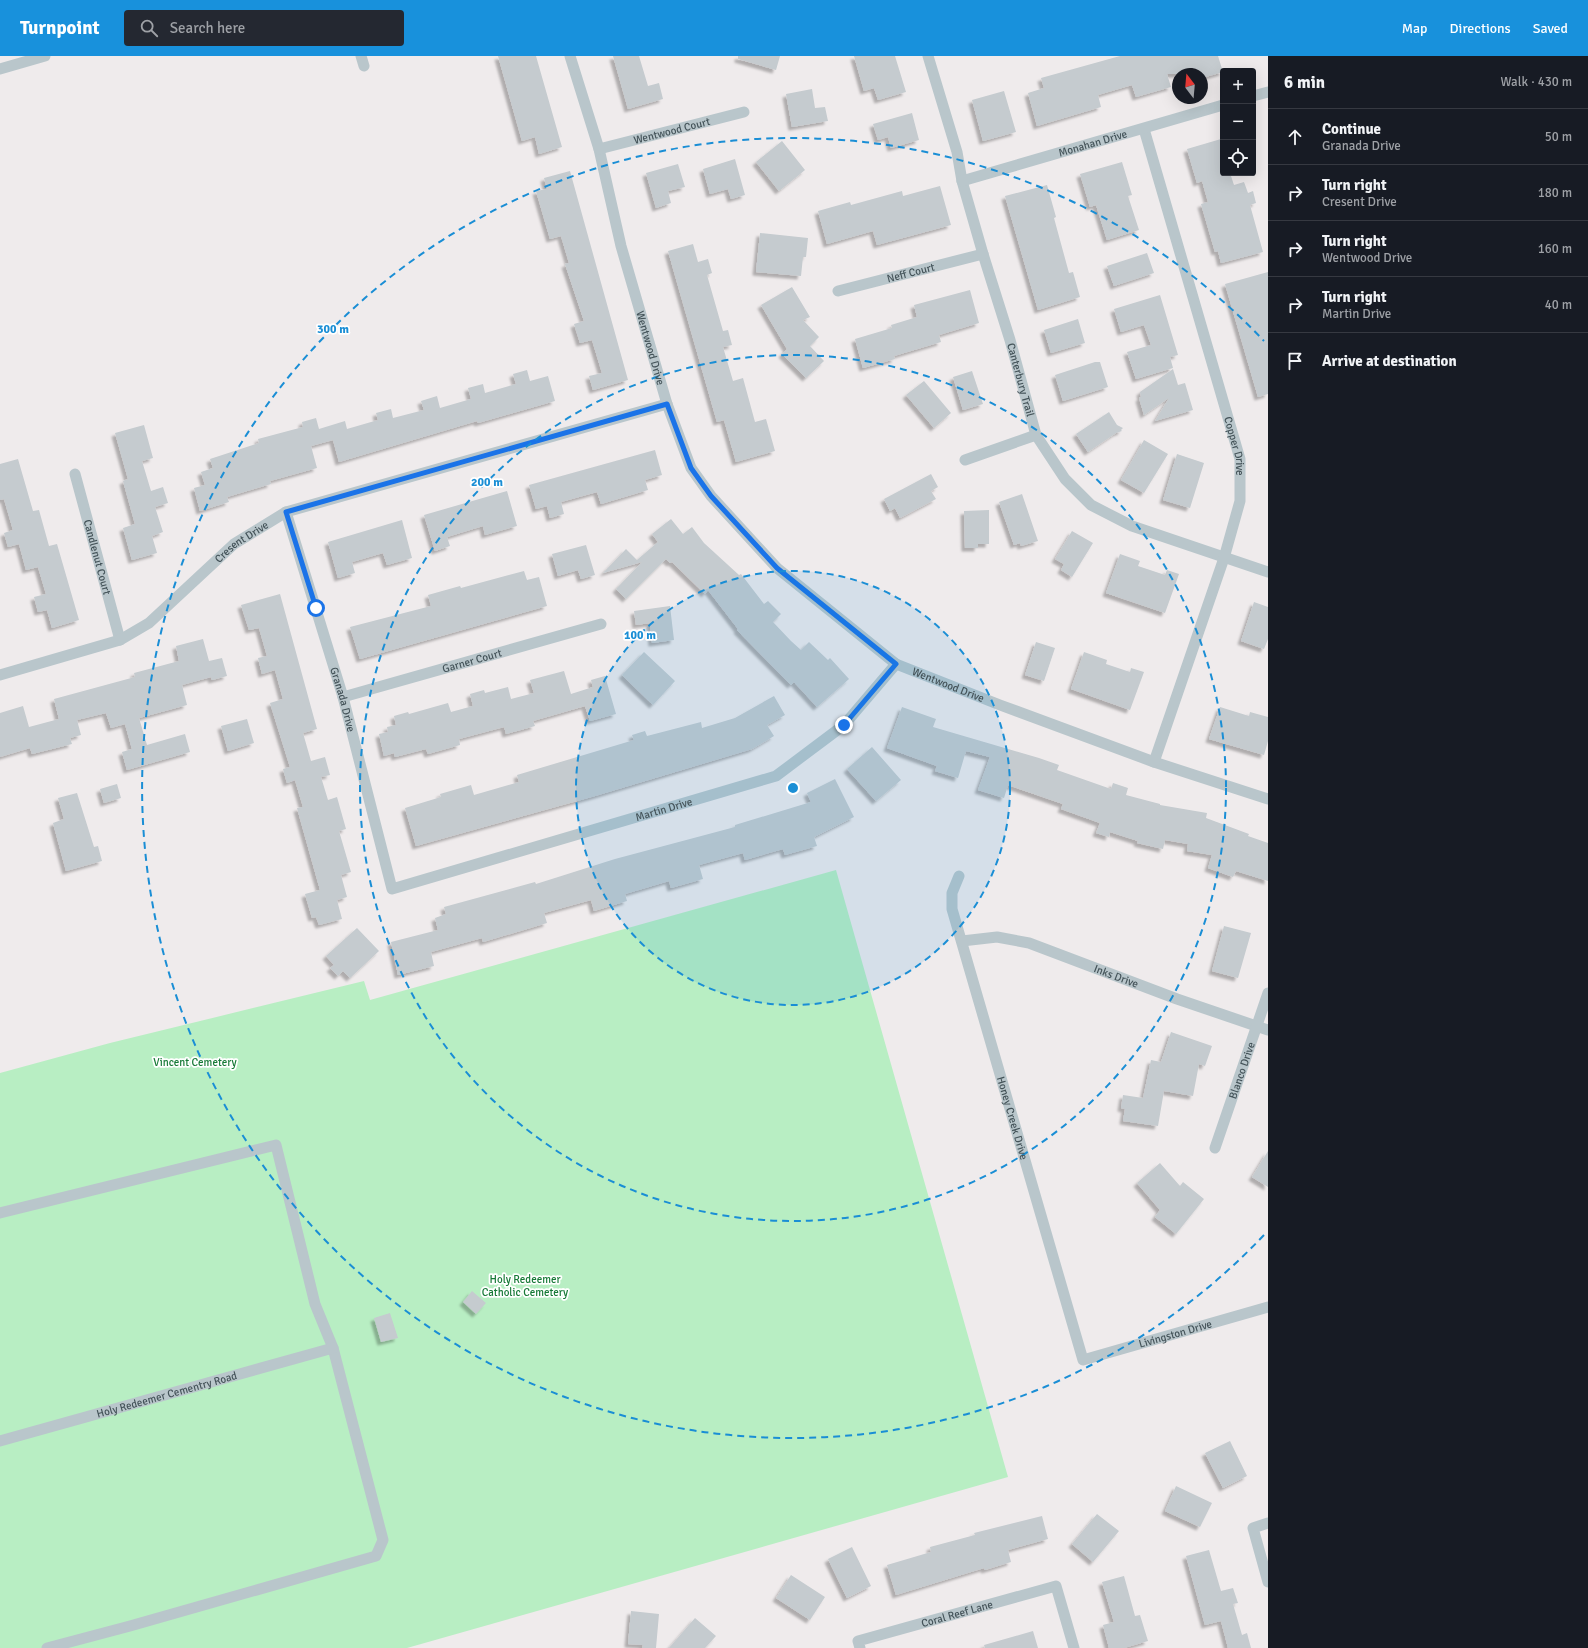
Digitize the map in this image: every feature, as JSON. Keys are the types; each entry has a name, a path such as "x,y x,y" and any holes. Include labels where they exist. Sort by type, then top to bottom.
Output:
{"street":[{"path":"0,69 45,56"},
{"name":"Wentwood Drive","path":"570,56 599,149 621,246 667,404 691,468 711,496 777,568 896,664 1000,705 1154,762 1268,799"},
{"name":"Canterbury Trail","path":"928,56 956,152 962,180 983,254 1010,340 1036,435 1065,479 1091,505 1132,526 1268,572"},
{"path":"1256,95 1268,92"},
{"name":"Monahan Drive","path":"962,180 1144,129 1220,106"},
{"name":"Wentwood Court","path":"599,149 744,112"},
{"name":"Copper Drive","path":"1144,129 1240,459 1240,501 1224,558 1154,762"},
{"name":"Neff Court","path":"838,291 983,254"},
{"name":"Cresent Drive","path":"0,675 120,640 149,623 234,544 286,512 667,404"},
{"path":"965,460 1036,435"},
{"name":"Candlenut Court","path":"75,474 120,640"},
{"name":"Granada Drive","path":"286,512 343,697 392,889"},
{"name":"Garner Court","path":"343,697 601,624"},
{"name":"Martin Drive","path":"392,889 776,776 844,725 896,664"},
{"name":"Honey Creek Drive","path":"959,876 952,892 952,908 1083,1360"},
{"name":"Inks Drive","path":"962,941 996,937 1029,943 1177,999 1268,1030"},
{"name":"Blanco Drive","path":"1215,1148 1268,993"},
{"path":"0,1213 276,1145 314,1304 334,1348 383,1540 376,1556 47,1648"},
{"name":"Livingston Drive","path":"1083,1360 1268,1307"},
{"name":"Holy Redeemer Cementry Road","path":"0,1440 334,1348"},
{"path":"1268,1523 1253,1528 1268,1582"},
{"name":"Coral Reef Lane","path":"859,1644 1056,1586 1074,1648"}],"green space":[{"name":"Holy Redeemer Catholic Cemetery","path":"836,870 1008,1477 407,1648 0,1648 0,1073 110,1043 364,981 370,1000"}],"building":[{"path":"498,56 536,56 562,147 539,154 535,137 522,141"},
{"path":"613,56 639,56 648,86 659,83 663,99 628,109"},
{"path":"738,56 780,56 776,70 738,59"},
{"path":"854,56 895,56 906,92 878,100 874,88 864,91"},
{"path":"1120,56 1218,56 1222,68 1220,68 1220,73 1208,76 1208,68 1172,68 1172,74 1167,74 1171,87 1136,97 1132,85 1098,95 1101,107 1037,126 1028,93 1044,88 1041,78"},
{"path":"812,89 815,108 825,107 828,121 792,127 786,94"},
{"path":"1004,91 1016,132 983,141 972,100"},
{"path":"912,113 919,140 891,148 888,137 878,140 873,124"},
{"path":"1220,139 1220,176 1231,176 1234,185 1244,182 1248,193 1253,191 1256,203 1250,205 1263,252 1221,263 1218,251 1215,252 1201,204 1208,202 1202,181 1197,183 1187,149"},
{"path":"782,141 805,170 779,191 756,162"},
{"path":"735,159 745,195 731,199 728,189 710,194 703,169"},
{"path":"1122,162 1132,195 1128,196 1139,230 1107,240 1096,205 1090,207 1080,174"},
{"path":"678,164 685,187 668,191 671,203 656,208 646,173"},
{"path":"570,171 628,380 593,390 589,376 602,373 592,340 580,343 574,324 584,321 565,264 569,263 561,236 550,239 536,191 547,189 544,178"},
{"path":"1047,185 1056,217 1054,218 1069,273 1073,272 1080,297 1038,310 1005,196"},
{"path":"940,186 951,225 877,245 873,231 827,244 818,211 850,202 851,205 902,191 903,196"},
{"path":"760,233 808,238 806,257 803,257 801,276 756,272"},
{"path":"693,244 698,262 708,259 712,273 707,275 723,331 728,330 732,345 723,347 733,381 743,378 755,422 766,419 775,451 736,462 724,420 717,422 668,251"},
{"path":"1147,253 1154,273 1114,286 1107,266"},
{"path":"1268,272 1268,394 1258,397 1225,284"},
{"path":"792,287 810,317 803,320 819,337 810,346 824,361 806,378 782,354 787,349 761,305"},
{"path":"970,290 979,323 939,335 941,342 894,356 895,359 863,368 855,339 892,328 891,325 917,317 914,305"},
{"path":"1160,295 1178,355 1170,357 1173,368 1136,379 1127,352 1151,345 1144,325 1121,332 1114,309"},
{"path":"1078,319 1085,343 1051,353 1044,330"},
{"path":"1095,362 1100,362 1108,387 1063,401 1055,375"},
{"path":"1173,369 1178,385 1185,383 1193,410 1155,421 1169,398 1144,415 1139,398 1141,397 1140,392"},
{"path":"527,370 530,381 548,376 555,401 478,423 477,421 339,462 333,440 311,446 317,468 270,481 271,484 227,497 229,502 200,511 194,488 205,485 201,472 213,468 210,459 259,443 258,439 303,427 302,422 316,418 319,429 345,421 347,429 378,420 376,413 391,409 393,418 424,410 421,401 437,396 440,408 471,399 468,388 483,384 485,393 516,384 513,374"},
{"path":"972,371 983,404 963,410 953,377"},
{"path":"924,381 951,413 934,428 906,395"},
{"path":"1109,412 1117,425 1123,428 1121,430 1122,431 1116,433 1088,452 1076,434"},
{"path":"144,425 153,458 142,461 151,491 163,487 168,503 155,507 163,532 152,536 157,553 132,560 123,528 135,524 123,481 128,479 115,433"},
{"path":"1144,440 1168,454 1144,493 1121,480"},
{"path":"655,450 662,475 645,480 648,490 601,504 597,492 561,502 564,514 550,518 547,506 536,509 529,485"},
{"path":"1177,454 1204,463 1190,508 1163,500"},
{"path":"18,459 33,511 39,510 49,546 57,544 79,620 52,628 47,610 38,612 34,597 46,594 38,567 26,570 19,544 8,547 4,533 13,530 4,499 0,500 0,464"},
{"path":"931,474 938,487 931,491 936,499 900,518 895,508 890,511 884,499"},
{"path":"507,491 517,526 485,535 483,526 447,537 450,546 435,551 424,515"},
{"path":"1022,494 1038,541 1021,546 1020,543 1014,545 999,502"},
{"path":"989,510 989,544 978,544 978,548 965,548 964,511"},
{"path":"671,519 683,534 692,527 704,543 739,575 741,574 764,604 768,601 781,614 773,622 801,650 809,642 828,660 830,658 849,679 817,707 794,682 791,685 737,630 738,629 708,590 705,594 672,562 670,563 666,559 626,599 616,589 642,562 603,573 626,549 637,560 658,542 652,534"},
{"path":"402,520 412,558 387,565 383,553 352,562 355,573 338,578 328,542"},
{"path":"1072,531 1093,543 1072,577 1061,570 1064,564 1055,559"},
{"path":"586,545 595,575 581,579 578,570 558,576 552,554"},
{"path":"1120,554 1140,561 1138,566 1165,575 1167,570 1179,574 1165,613 1106,593"},
{"path":"524,571 527,580 539,577 547,606 360,659 350,627 431,606 428,595 460,586 461,588"},
{"path":"280,594 317,729 303,733 311,761 325,757 330,775 321,777 328,800 337,797 346,829 339,831 351,872 341,875 347,897 337,900 342,919 319,925 316,917 312,918 305,894 320,890 297,808 303,807 295,780 287,783 283,769 290,767 270,703 283,699 275,670 262,674 258,658 267,656 259,628 249,630 241,605"},
{"path":"1254,602 1268,607 1268,639 1264,649 1241,641"},
{"path":"670,606 674,640 652,643 650,623 636,625 634,611"},
{"path":"203,639 209,661 222,658 227,676 212,680 211,677 182,685 187,705 139,718 147,745 185,734 190,752 127,770 122,752 132,749 125,724 111,728 106,713 77,720 81,735 70,738 72,744 32,754 30,748 0,757 0,713 23,706 29,727 59,719 54,699 135,677 134,673 179,661 176,646"},
{"path":"1036,642 1055,648 1044,681 1025,675"},
{"path":"644,652 675,681 653,705 622,675"},
{"path":"1084,652 1107,660 1106,664 1130,672 1131,668 1144,672 1130,710 1071,689"},
{"path":"564,671 571,694 593,687 591,680 605,676 616,714 590,721 585,706 533,721 535,726 506,734 504,727 459,739 460,745 428,754 426,749 395,757 394,753 384,756 379,734 388,732 387,727 396,725 394,716 408,712 409,714 448,703 451,712 473,706 470,694 484,690 485,693 508,687 511,699 534,693 530,680"},
{"path":"774,696 785,715 767,725 774,736 752,749 595,796 416,846 405,808 441,797 440,794 471,785 474,795 519,782 517,775 634,740 632,735 645,731 647,736 701,722 702,728 735,718"},
{"path":"902,707 936,719 933,727 1039,758 1059,765 1057,770 1111,789 1113,783 1128,788 1126,795 1160,805 1207,813 1206,818 1249,834 1248,836 1268,843 1268,881 1236,871 1233,877 1208,868 1212,855 1187,851 1188,844 1165,840 1163,849 1137,843 1138,841 1110,832 1109,837 1096,833 1100,823 1061,809 1063,804 1008,785 1004,798 978,790 990,757 966,751 958,778 935,771 937,766 887,748"},
{"path":"1220,707 1249,716 1250,712 1268,717 1268,741 1264,755 1209,739"},
{"path":"247,719 254,743 228,751 221,726"},
{"path":"872,747 901,780 876,801 847,769"},
{"path":"835,779 854,817 814,837 817,846 785,855 783,849 745,860 743,853 699,865 703,879 671,888 669,881 625,894 627,901 594,911 591,900 544,913 547,923 483,942 482,938 431,952 434,966 398,975 391,942 438,930 435,918 446,914 444,907 535,882 536,884 615,859 735,827 735,825 811,802 807,793"},
{"path":"117,784 121,798 104,803 100,789"},
{"path":"77,793 94,847 98,846 102,861 66,871 53,823 64,819 58,798"},
{"path":"1224,926 1251,933 1238,978 1212,971"},
{"path":"357,928 379,951 350,978 343,971 338,976 330,968 334,965 326,956"},
{"path":"1171,1032 1212,1046 1205,1066 1199,1064 1193,1096 1164,1091 1158,1126 1123,1121 1125,1109 1121,1108 1123,1095 1143,1098 1151,1060 1161,1062"},
{"path":"1268,1151 1268,1187 1252,1177"},
{"path":"1160,1163 1180,1186 1183,1182 1204,1199 1176,1234 1155,1217 1160,1210 1137,1183"},
{"path":"472,1291 486,1303 476,1314 463,1302"},
{"path":"390,1313 398,1338 381,1342 374,1318"},
{"path":"1230,1441 1247,1476 1223,1488 1205,1453"},
{"path":"1176,1486 1212,1503 1200,1527 1165,1511"},
{"path":"1097,1514 1119,1531 1093,1562 1072,1544"},
{"path":"1042,1516 1048,1539 1008,1550 1011,1562 985,1570 984,1568 896,1595 887,1565 931,1552 930,1547 975,1535 974,1533"},
{"path":"852,1547 871,1586 847,1598 828,1559"},
{"path":"1209,1550 1221,1591 1233,1588 1238,1603 1233,1604 1242,1635 1247,1633 1251,1648 1228,1648 1221,1621 1205,1625 1186,1556"},
{"path":"791,1575 825,1597 810,1620 776,1598"},
{"path":"1124,1576 1135,1616 1140,1615 1148,1641 1124,1648 1109,1648 1103,1625 1114,1622 1102,1582"},
{"path":"631,1611 659,1614 656,1648 642,1648 643,1645 628,1644"},
{"path":"695,1618 716,1636 705,1648 669,1648"},
{"path":"1033,1631 1038,1648 985,1648 984,1645"}],"route":[{"path":"316,608 286,512 574,429 667,404 691,468 711,496 777,568 896,664 844,725"}],"park label":[{"name":"Vincent Cemetery","path":"195,1062"}]}
